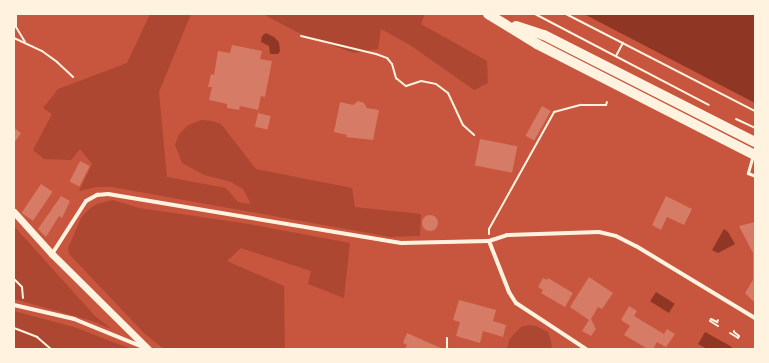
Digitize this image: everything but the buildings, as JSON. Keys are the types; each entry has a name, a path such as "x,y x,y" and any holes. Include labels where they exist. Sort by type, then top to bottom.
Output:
{"main road":[{"path":"488,14 502,21 537,44 754,155"},
{"path":"502,21 544,35 755,142"},
{"path":"584,68 586,56"}],"street":[{"path":"52,254 86,201 97,195 108,194 390,242 489,241 508,235 582,231 608,234 636,246 755,318"},
{"path":"14,212 52,254 148,349"},
{"path":"489,241 509,292 516,303 586,349"},
{"path":"14,305 74,320 148,349"}],"lane":[{"path":"754,155 748,172 755,176"}],"path":[{"path":"16,14 16,27 26,43"},
{"path":"535,14 713,107"},
{"path":"566,14 755,111"},
{"path":"301,36 387,58 392,64 398,81 406,86 421,81 436,84 448,94 463,125 474,134"},
{"path":"14,38 26,43 54,60 73,77"},
{"path":"616,56 623,43"},
{"path":"489,241 489,228 554,112 581,105 606,105 608,102"},
{"path":"734,117 755,128"},
{"path":"14,279 23,291 23,308"},
{"path":"718,320 717,322 712,319 710,321 718,326"},
{"path":"14,328 36,337 51,349"},
{"path":"730,333 738,338 739,336 734,331"},
{"path":"447,338 447,349"}],"shaded area":[{"path":"150,14 191,14 159,92 167,177 226,188 238,202 251,204 243,189 231,182 204,175 182,163 175,145 179,134 188,125 202,120 212,121 221,124 256,169 352,188 355,207 421,214 420,236 390,237 112,187 97,187 79,191 92,164 80,149 71,160 44,159 33,150 52,114 43,108 58,89 127,63"},
{"path":"263,14 425,14 421,24 487,61 488,83 474,90 410,45 381,29 378,49 354,53 303,35"},
{"path":"584,14 755,14 755,103"},
{"path":"266,33 274,37 279,42 280,51 278,54 270,54 269,46 261,42 262,36"},
{"path":"113,200 139,208 249,224 350,243 344,298 308,284 311,271 241,248 227,261 284,286 285,349 164,349 145,334 69,254 68,248 81,218 89,209 97,204"},
{"path":"14,226 95,316 112,329 89,320 14,299"},
{"path":"724,229 728,232 735,244 718,253 712,250"},
{"path":"656,292 675,304 669,313 650,301"},
{"path":"14,311 74,327 131,349 14,349"},
{"path":"528,325 536,326 548,332 552,349 507,349 509,340 513,335 521,327"},
{"path":"705,332 732,347 731,349 707,349 698,344"}]}
